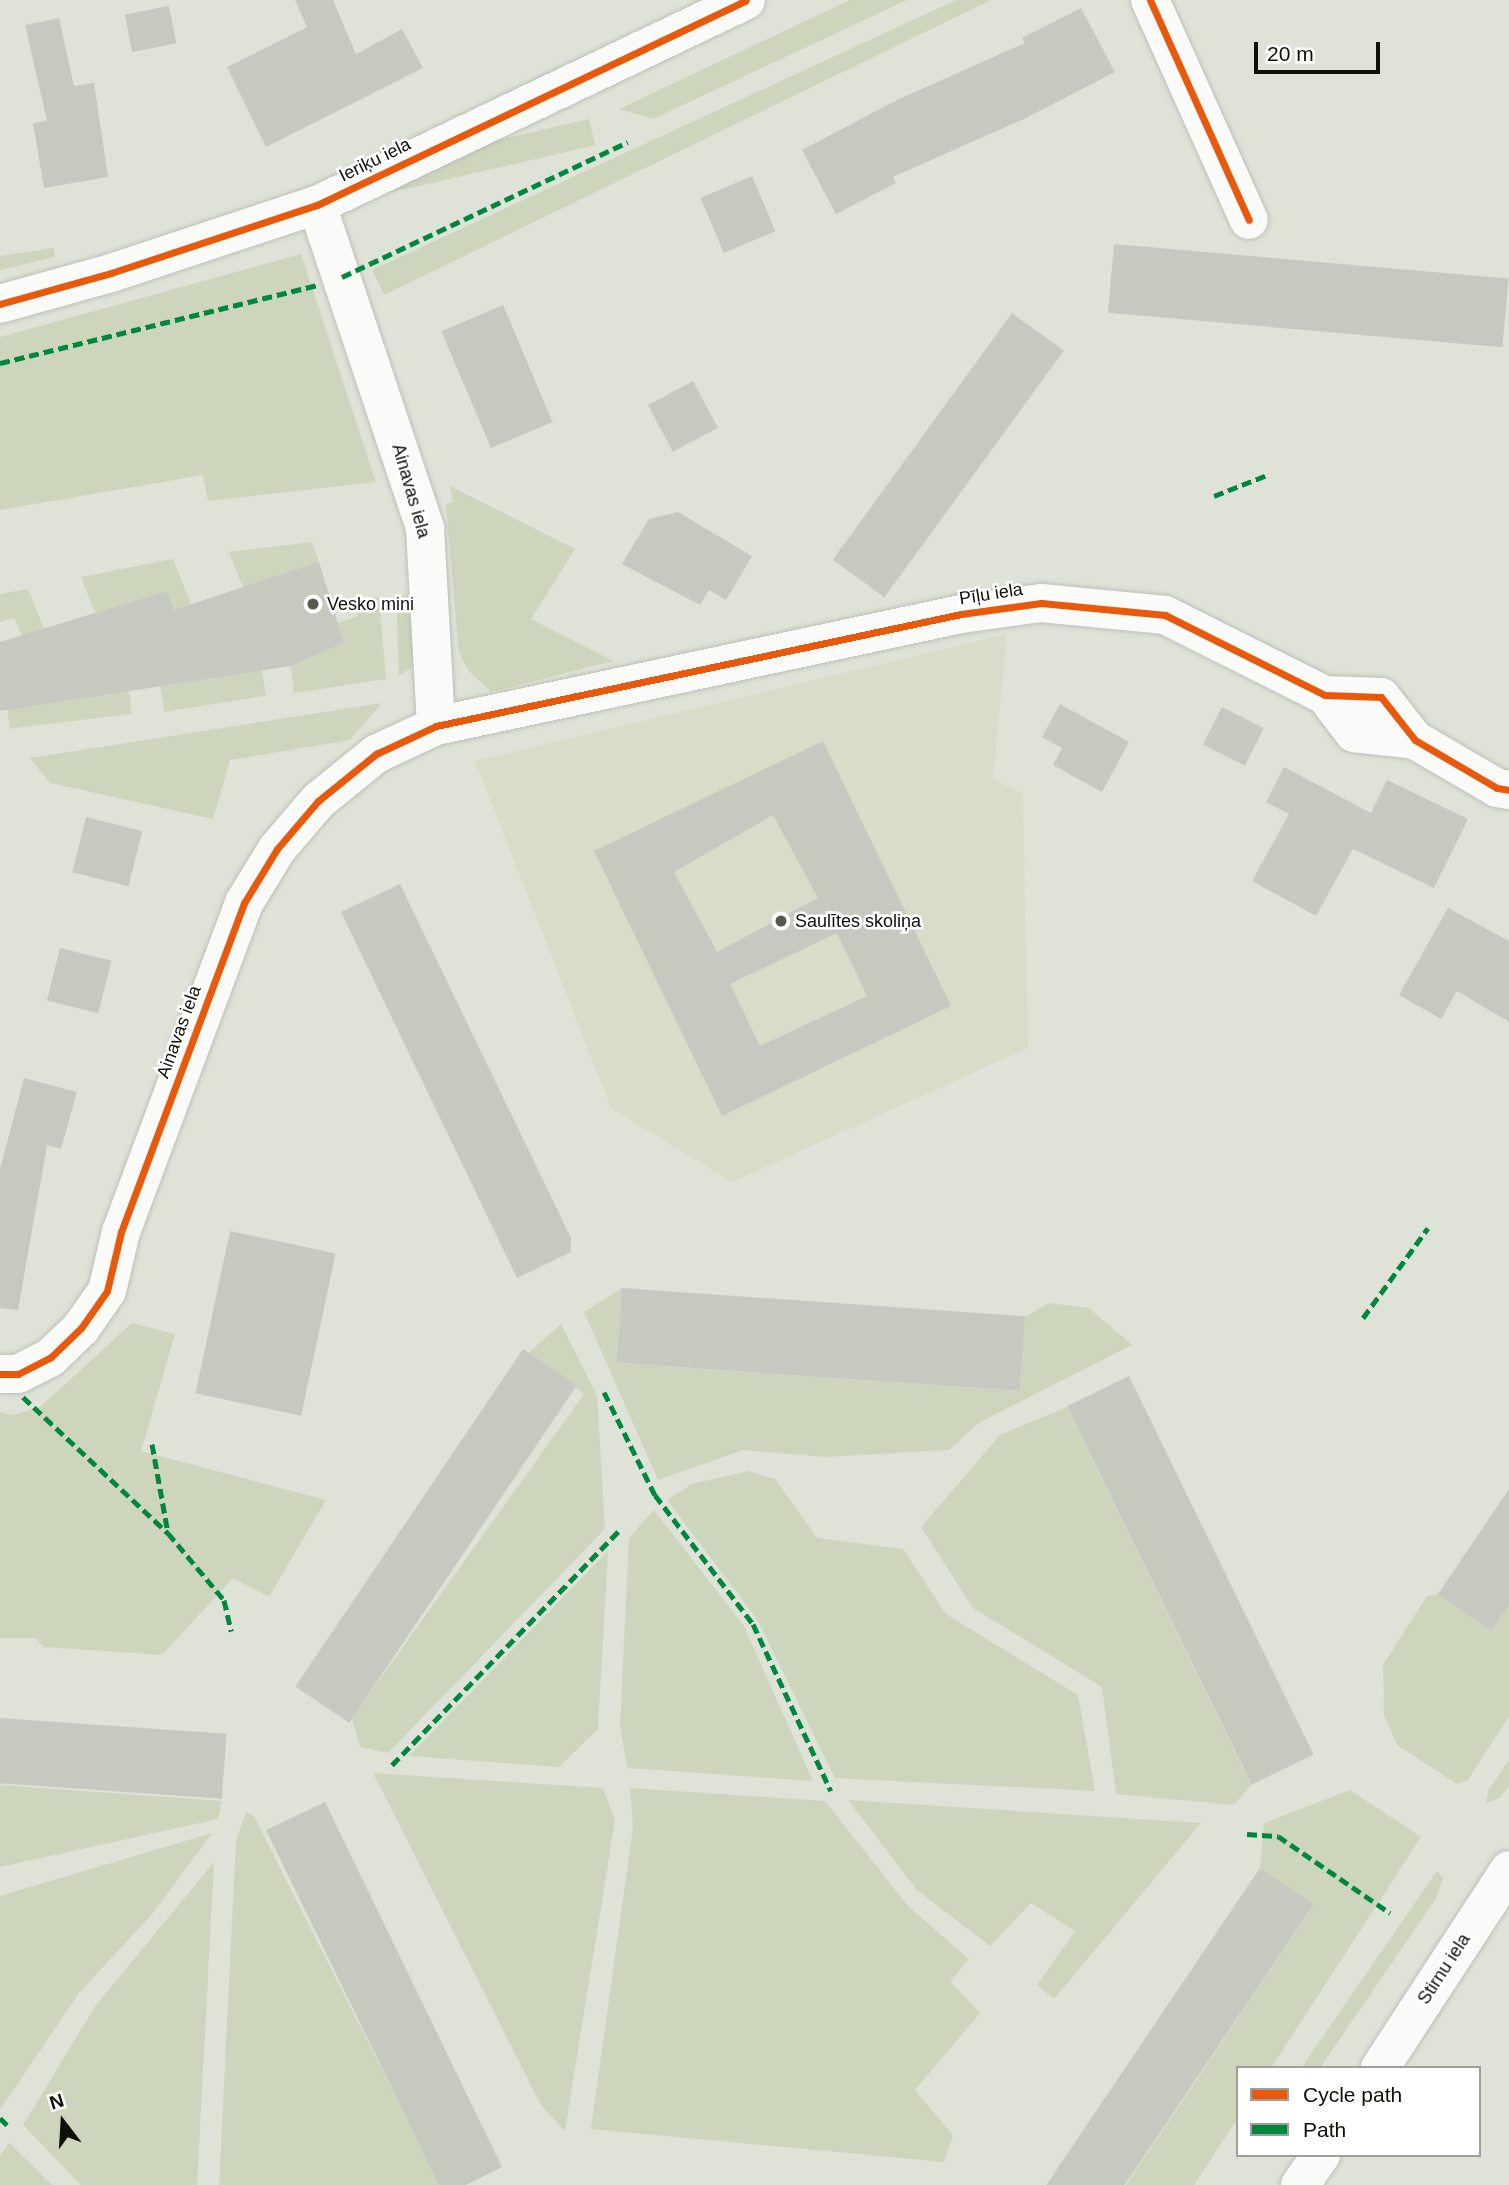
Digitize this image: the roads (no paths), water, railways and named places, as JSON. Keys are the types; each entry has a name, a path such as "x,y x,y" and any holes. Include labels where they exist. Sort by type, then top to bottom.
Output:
{"street":[{"name":"Ieriķu iela","path":"0,304 111,273 317,205 747,0"},
{"path":"1150,0 1249,219"},
{"name":"Ainavas iela","path":"0,1374 18,1374 51,1356 81,1328 107,1290 121,1232 244,903 278,849 318,801 376,754 436,726 425,528 317,205"},
{"name":"Pīļu iela","path":"436,726 961,614 1041,603 1164,615 1325,695 1354,733 1415,740 1497,788 1509,790"},
{"name":"Stirnu iela","path":"1381,2066 1509,1870"},
{"path":"1300,2185 1320,2157"}],"place":[{"name":"Vesko mini","path":"313,604"},
{"name":"Saulītes skoliņa","path":"781,921"}]}
